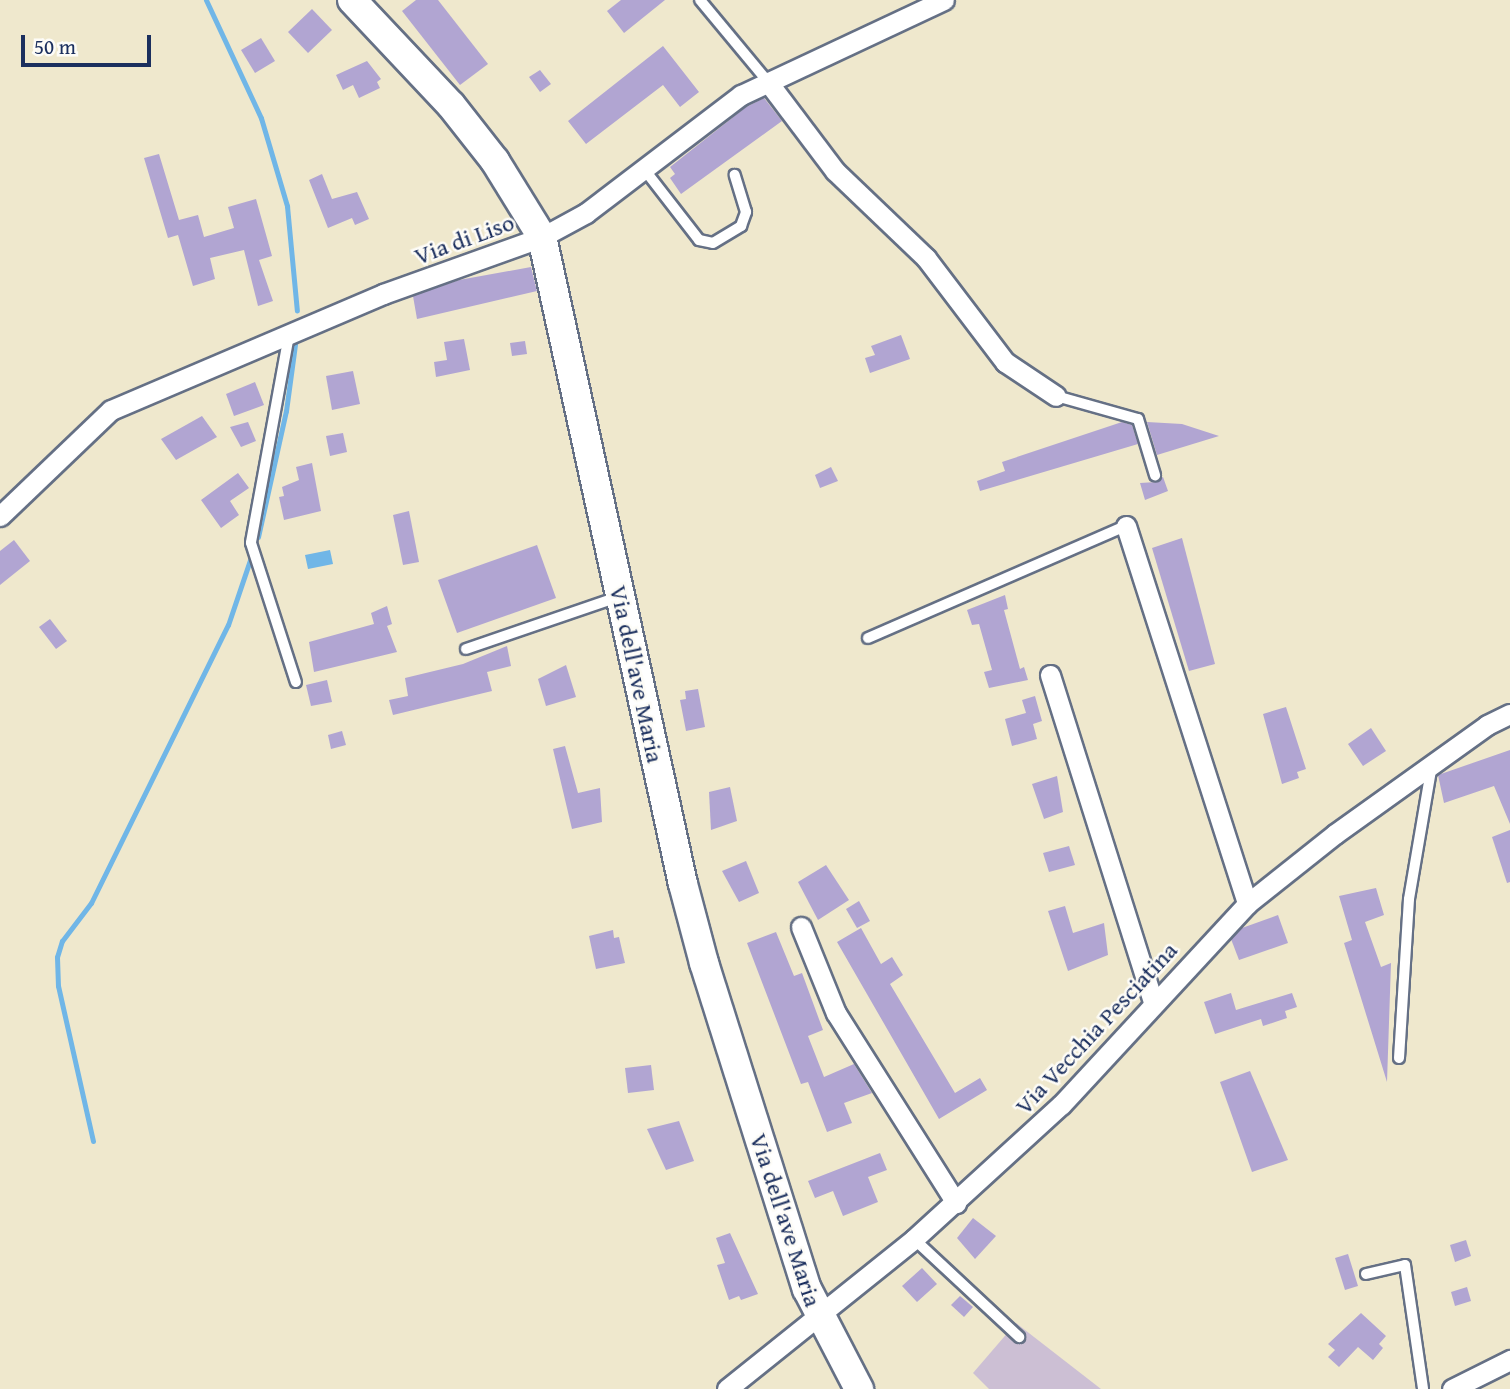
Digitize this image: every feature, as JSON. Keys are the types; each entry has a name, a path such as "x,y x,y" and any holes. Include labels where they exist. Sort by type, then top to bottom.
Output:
{"street":[{"name":"Via dell'ave Maria","path":"352,0 451,105 495,161 542,237 620,597 704,963 817,1316 859,1389"},
{"name":"Via di Liso","path":"0,516 111,410 383,294 542,237 586,213 741,94 944,0"},
{"path":"768,82 835,171 926,258 1005,362 1056,396"},
{"path":"1126,526 1247,904"},
{"path":"1050,675 1153,1001"},
{"name":"Via Vecchia Pesciatina","path":"727,1389 767,1362 817,1316 956,1203 1061,1105 1153,1001 1247,904 1487,725 1510,714"},
{"path":"801,928 836,1013 956,1203"},
{"path":"1452,1389 1474,1384 1510,1360"}],"lane":[{"path":"699,0 768,82"},
{"path":"644,169 699,240 713,243 741,226 746,212 735,175"},
{"path":"289,334 251,543 296,682"},
{"path":"1056,396 1138,419 1155,475"},
{"path":"868,638 1126,526"},
{"path":"466,649 620,597"},
{"path":"1399,1058 1409,900 1432,765"},
{"path":"914,1239 1019,1337"},
{"path":"1366,1274 1405,1265 1423,1389"}],"shaded area":[{"path":"1016,1323 1101,1389 989,1389 973,1373"}],"water":[{"path":"330,550 333,564 308,569 305,555"}],"building":[{"path":"416,0 438,0 488,64 460,85 402,11"},
{"path":"621,0 665,0 624,33 607,11"},
{"path":"312,9 332,30 308,53 288,32"},
{"path":"261,38 275,61 255,73 241,50"},
{"path":"663,46 699,92 680,107 663,85 586,144 568,121"},
{"path":"367,61 381,79 377,82 380,88 359,98 353,85 343,90 336,75"},
{"path":"540,70 551,84 540,92 529,77"},
{"path":"764,98 782,121 681,194 670,178 675,174 670,167 746,107"},
{"path":"159,154 179,220 198,215 204,237 234,228 228,207 256,199 272,256 259,260 273,301 258,306 244,250 210,258 215,279 193,286 178,235 168,238 144,158"},
{"path":"322,174 332,199 357,192 369,219 355,225 352,218 328,228 309,180"},
{"path":"531,267 537,291 417,319 413,296 459,280"},
{"path":"901,335 910,359 870,373 865,358 875,355 871,346"},
{"path":"464,339 470,370 436,377 434,362 447,360 444,342"},
{"path":"525,341 527,354 512,356 510,343"},
{"path":"353,371 360,404 332,410 326,376"},
{"path":"255,382 264,405 234,416 226,394"},
{"path":"202,416 217,437 176,460 161,439"},
{"path":"248,422 256,441 241,447 230,427"},
{"path":"1122,422 1132,425 1138,444 980,491 977,481 1005,471 1002,462"},
{"path":"1147,422 1182,424 1219,436 1157,455"},
{"path":"343,433 347,452 330,456 326,436"},
{"path":"312,463 321,511 284,520 279,497 284,496 282,487 299,480 296,467"},
{"path":"831,467 838,481 820,488 815,475"},
{"path":"238,473 249,488 230,501 239,515 221,528 201,500"},
{"path":"1163,477 1168,491 1145,500 1140,483 1156,482"},
{"path":"409,511 419,562 403,565 393,515"},
{"path":"1182,538 1215,664 1189,671 1152,548"},
{"path":"14,540 30,561 0,585 0,551"},
{"path":"537,545 556,598 457,633 438,580"},
{"path":"1005,595 1008,609 1004,610 1020,669 1024,667 1028,680 989,688 984,672 992,670 979,624 972,625 967,610"},
{"path":"387,606 392,624 387,626 397,652 314,672 309,642 374,624 371,613"},
{"path":"50,619 67,641 56,649 39,627"},
{"path":"507,646 511,666 487,672 492,691 393,715 389,700 408,696 405,678 463,664"},
{"path":"566,665 576,697 546,706 538,679"},
{"path":"327,680 332,702 311,706 306,685"},
{"path":"698,689 705,727 686,731 680,700 686,699 685,691"},
{"path":"1035,696 1042,721 1033,724 1037,739 1012,746 1005,719 1026,713 1022,700"},
{"path":"1286,707 1306,769 1297,772 1299,778 1282,784 1263,714"},
{"path":"1371,728 1386,751 1363,766 1348,744"},
{"path":"342,731 346,745 331,749 328,735"},
{"path":"565,746 578,793 600,788 602,822 572,829 553,749"},
{"path":"1510,750 1510,824 1494,786 1444,803 1438,775"},
{"path":"1057,776 1063,812 1044,819 1032,784"},
{"path":"730,787 737,821 711,830 709,792"},
{"path":"1510,830 1510,882 1507,883 1492,837"},
{"path":"1069,846 1075,865 1049,872 1043,853"},
{"path":"746,861 759,893 739,902 722,871"},
{"path":"826,865 849,900 818,920 798,882"},
{"path":"1376,888 1384,915 1365,922 1381,967 1391,963 1387,1082 1344,943 1352,940 1339,896"},
{"path":"859,901 870,921 857,928 846,909"},
{"path":"1065,906 1073,933 1104,923 1108,955 1068,971 1048,911"},
{"path":"1278,915 1288,943 1239,960 1231,939 1242,928"},
{"path":"861,928 881,964 892,957 903,975 890,984 955,1093 980,1078 987,1090 939,1119 837,942"},
{"path":"613,930 614,938 619,937 625,963 596,969 589,936"},
{"path":"776,932 794,976 802,973 823,1030 808,1036 824,1077 854,1064 872,1093 844,1103 852,1123 827,1132 808,1082 801,1084 747,943"},
{"path":"1231,993 1236,1010 1292,993 1297,1007 1285,1011 1287,1018 1263,1026 1261,1019 1215,1034 1204,1002"},
{"path":"651,1065 654,1090 628,1093 625,1068"},
{"path":"1250,1071 1288,1160 1252,1172 1220,1082"},
{"path":"679,1121 694,1161 666,1170 647,1129"},
{"path":"880,1153 887,1170 868,1177 878,1202 843,1216 833,1191 815,1198 808,1181"},
{"path":"973,1218 996,1236 975,1259 957,1238"},
{"path":"730,1233 758,1294 741,1300 739,1296 729,1300 717,1265 725,1263 716,1238"},
{"path":"1466,1240 1471,1256 1455,1262 1450,1245"},
{"path":"1348,1254 1358,1286 1345,1290 1335,1258"},
{"path":"922,1268 937,1284 917,1302 902,1286"},
{"path":"1467,1287 1471,1301 1455,1306 1451,1292"},
{"path":"960,1296 973,1307 964,1317 951,1305"},
{"path":"1361,1313 1386,1336 1379,1344 1383,1348 1373,1360 1358,1347 1339,1367 1328,1357 1335,1350 1328,1344"}],"waterway":[{"path":"206,0 261,118 287,206 297,311"},
{"path":"258,537 286,411 295,344"},
{"path":"93,1141 58,986 57,957 62,941 91,903 228,625 250,560"}]}
